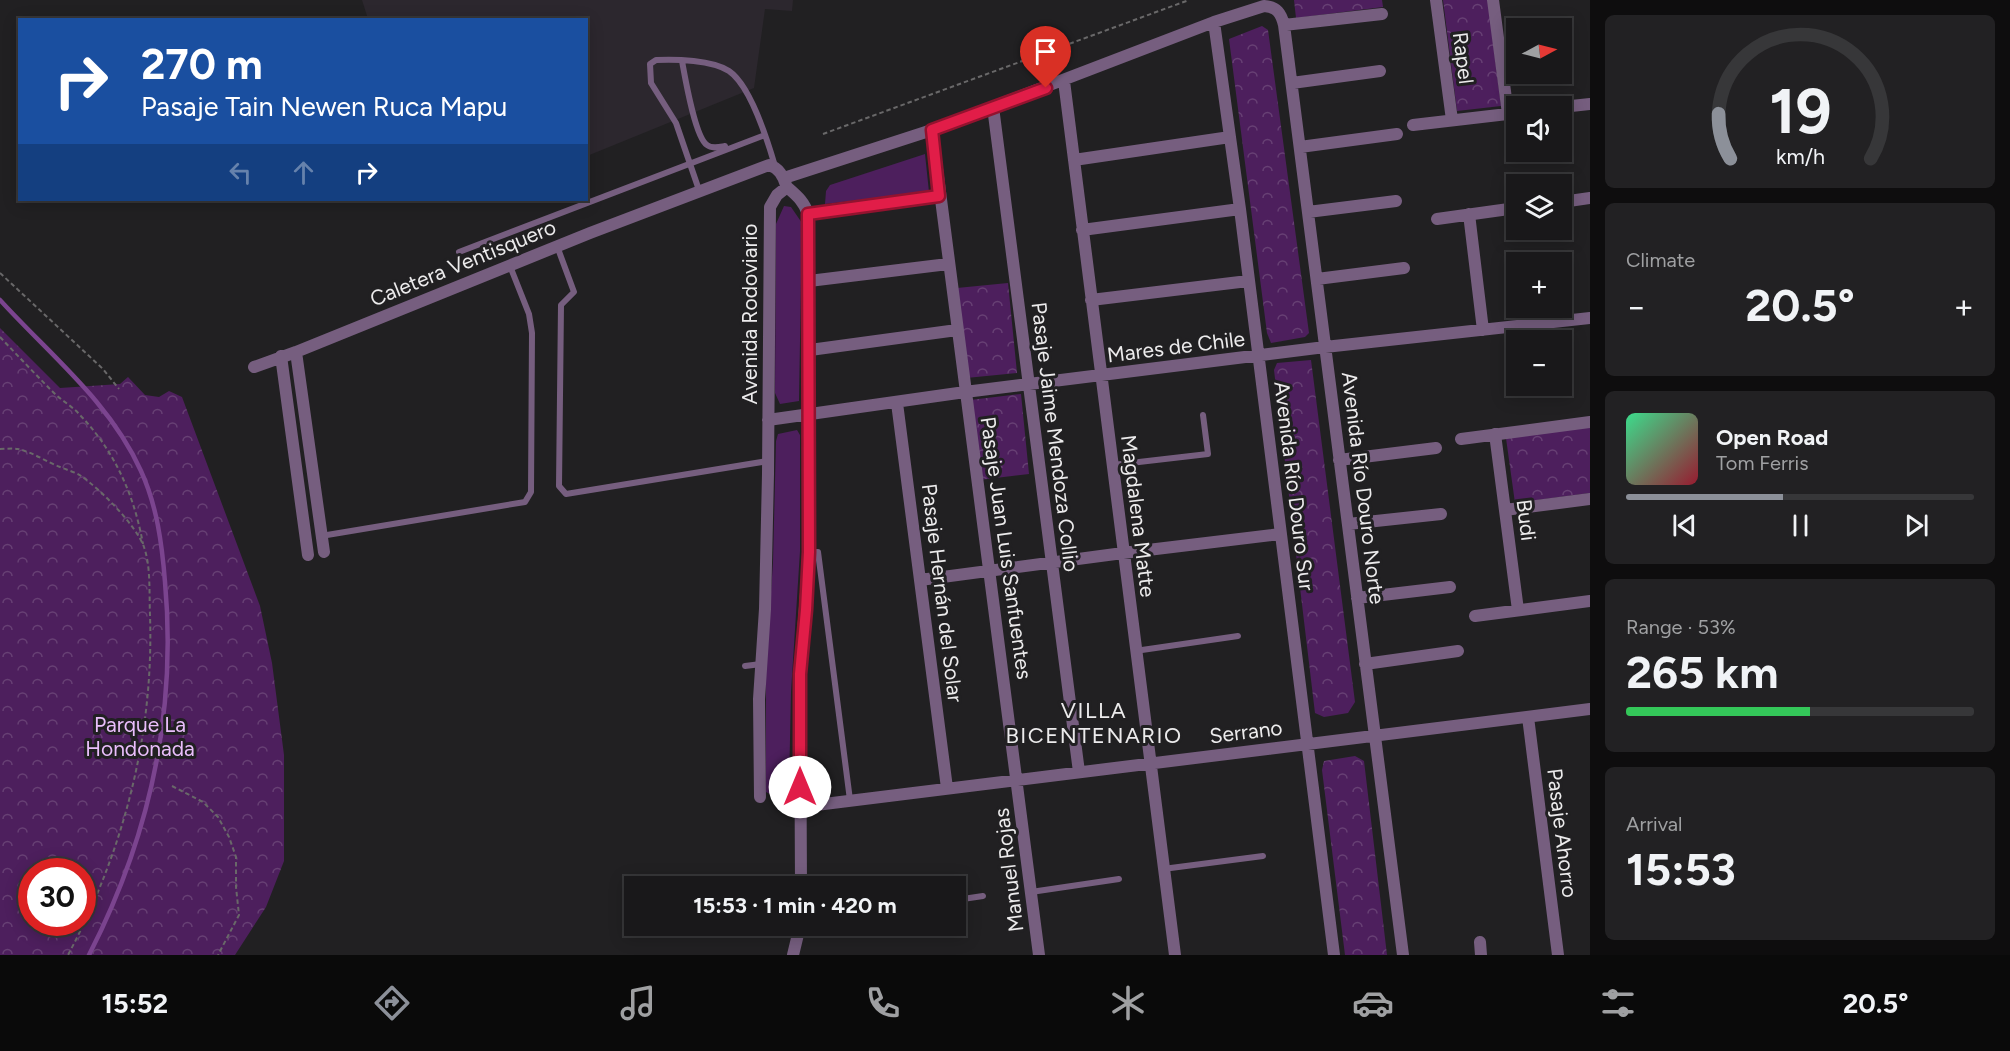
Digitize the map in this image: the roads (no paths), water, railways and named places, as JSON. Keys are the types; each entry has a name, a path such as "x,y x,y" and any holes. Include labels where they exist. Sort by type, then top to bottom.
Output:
{"street":[{"name":"Rapel","path":"1436,0 1452,120"},
{"path":"1493,0 1509,96"},
{"path":"785,182 1064,81 1214,22 1264,6 1278,10 1284,26 1382,14"},
{"name":"Avenida Río Douro Sur","path":"1214,22 1240,209 1334,955"},
{"name":"Avenida Río Douro Norte","path":"1284,26 1403,955"},
{"path":"1292,83 1380,71"},
{"name":"Magdalena Matte","path":"1064,81 1175,955"},
{"path":"1572,106 1590,104"},
{"name":"Pasaje Jaime Mendoza Collio","path":"993,107 1080,772"},
{"path":"1413,125 1506,114"},
{"name":"Pasaje Juan Luis Sanfuentes","path":"932,130 1018,780"},
{"path":"1300,147 1397,134"},
{"path":"1074,160 1230,137"},
{"name":"Caletera Ventisquero","path":"254,367 557,246 769,165 776,167"},
{"path":"776,167 785,182 805,205 808,214 809,552 800,674 801,876"},
{"name":"Avenida Rodoviario","path":"760,797 761,664 767,549 770,207 785,182"},
{"path":"808,214 939,196"},
{"path":"1572,201 1590,198"},
{"path":"1308,212 1396,201"},
{"path":"1082,230 1240,209"},
{"path":"1437,219 1506,209"},
{"path":"1469,214 1483,330"},
{"path":"809,281 948,264"},
{"path":"1317,279 1404,268"},
{"path":"1091,300 1248,281"},
{"name":"Mares de Chile","path":"768,420 1325,347 1590,318"},
{"path":"810,350 957,330"},
{"path":"296,352 324,552"},
{"path":"281,356 308,555"},
{"name":"Pasaje Hernán del Solar","path":"897,403 947,788"},
{"path":"1461,439 1590,422"},
{"name":"Budi","path":"1496,434 1518,610"},
{"path":"1340,460 1436,448"},
{"path":"1505,510 1590,499"},
{"path":"1348,524 1441,513"},
{"path":"920,580 1280,534"},
{"path":"306,538 321,536"},
{"path":"1357,598 1450,587"},
{"path":"1475,616 1590,601"},
{"path":"1365,664 1458,651"},
{"name":"Serrano","path":"800,807 1590,709"},
{"name":"Pasaje Ahorro","path":"1527,717 1558,955"},
{"name":"Manuel Rojas","path":"1018,780 1039,955"},
{"path":"793,955 798,936"}],"lane":[{"path":"700,193 676,123 657,94 649,74 650,64 657,60 708,63 720,66 731,73 750,99 776,167"},
{"path":"682,61 701,138 707,145 716,148 741,144"},
{"path":"459,252 765,135"},
{"path":"557,246 574,292 561,305 560,486 566,494 768,461"},
{"path":"321,536 525,502 531,492 532,333 529,314 510,266"},
{"path":"1112,465 1208,454 1203,415"},
{"path":"809,552 818,552 850,800"},
{"path":"1135,651 1238,636"},
{"path":"745,666 761,664"},
{"path":"1163,869 1263,856"},
{"path":"1031,892 1119,879"},
{"path":"966,899 983,896"}],"waterway":[{"path":"0,300 78,380 113,423 128,446 147,484 158,525 162,554 168,631 167,680 154,774 143,820 128,866 89,955"}],"district":[{"name":"VILLA BICENTENARIO","path":"1094,722"}],"park label":[{"name":"Parque La Hondonada","path":"140,737"}]}
